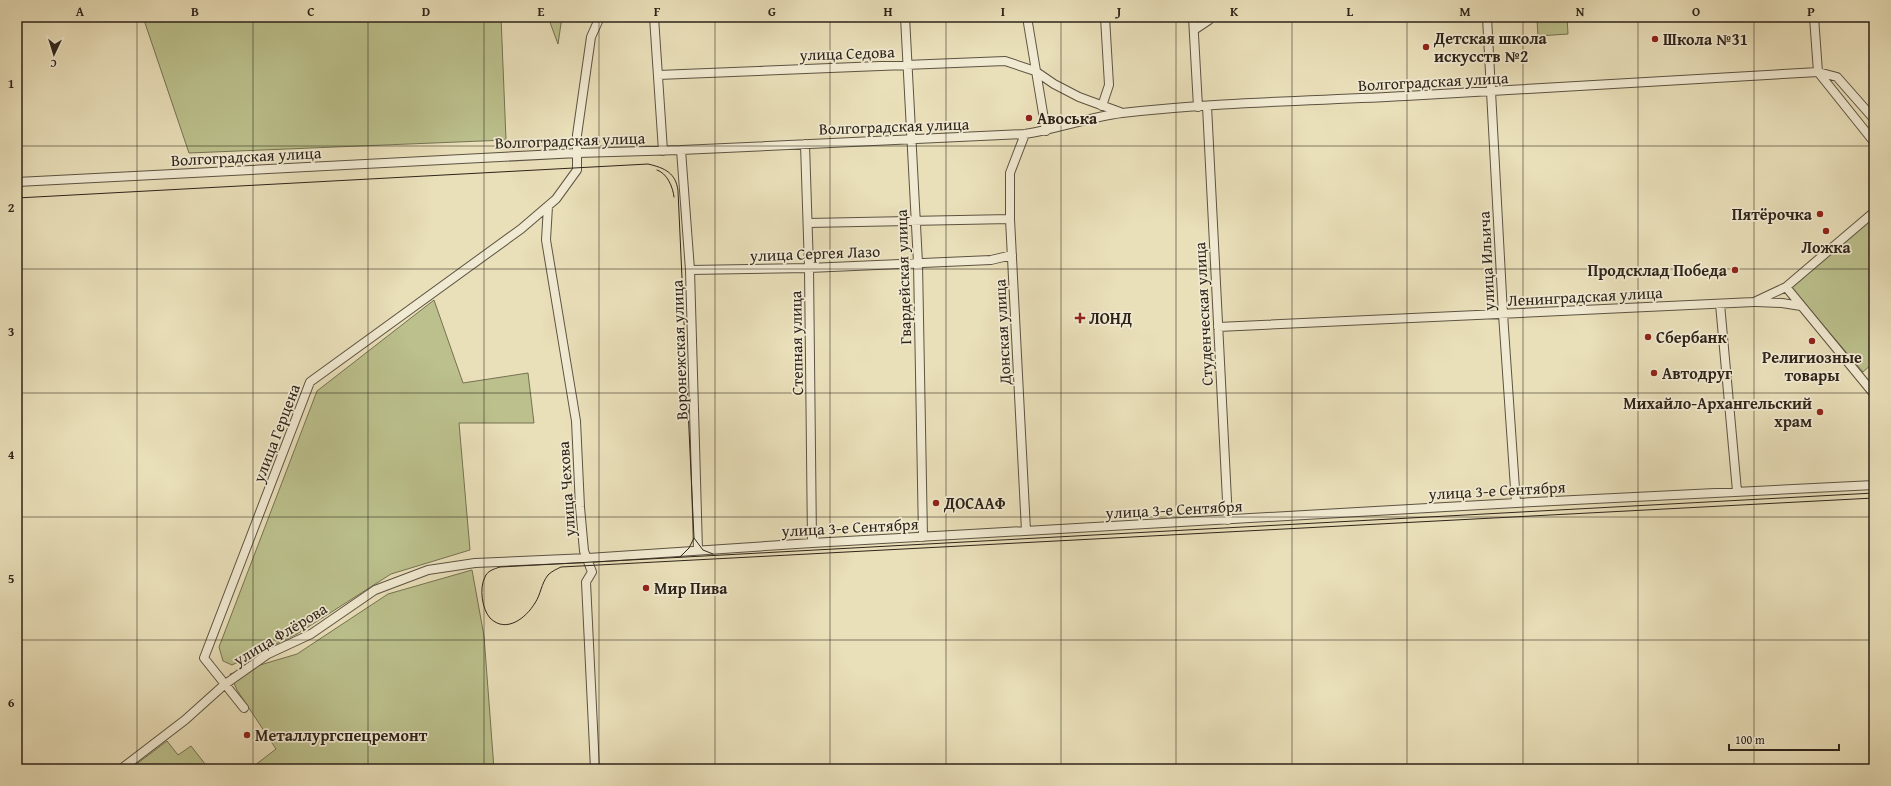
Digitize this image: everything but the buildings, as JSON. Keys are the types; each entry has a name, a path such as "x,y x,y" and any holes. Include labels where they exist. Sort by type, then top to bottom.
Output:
{"street":[{"name":"улица Герцена","path":"244,708 224,685 204,658 310,382 521,229 556,199 577,170 577,135 591,37 600,17"},
{"path":"654,17 663,151"},
{"name":"Гвардейская улица","path":"905,17 918,263 923,537"},
{"path":"1027,17 1046,131"},
{"path":"1102,106 1109,85 1105,17"},
{"path":"1193,17 1198,107"},
{"path":"1194,30 1209,20 1210,17"},
{"name":"улица Ильича","path":"1487,17 1503,314 1516,503"},
{"path":"1814,17 1818,72 1874,142"},
{"name":"улица Седова","path":"658,75 1005,61 1035,71 1066,90 1102,106"},
{"name":"Волгоградская улица","path":"17,182 578,152 663,151 1025,134 1046,131 1085,119 1122,113 1207,106 1491,92 1818,72 1837,77 1874,119"},
{"path":"1843,103 1853,94"},
{"name":"Волгоградская улица","path":"1102,106 1122,113"},
{"name":"Студенческая улица","path":"1207,106 1228,520"},
{"name":"Донская улица","path":"1025,134 1010,174 1010,219 1026,531"},
{"name":"Степная улица","path":"805,144 809,268 812,543"},
{"name":"Воронежская улица","path":"681,150 690,270 698,550"},
{"name":"улица Чехова","path":"548,206 546,240 576,421 580,508 584,551 588,558 592,572 586,582 595,769"},
{"name":"Ленинградская улица","path":"1218,328 1754,302 1786,287 1874,212"},
{"path":"808,223 1010,219"},
{"name":"улица Сергея Лазо","path":"690,270 809,268 991,260 1012,256"},
{"path":"1786,287 1874,394"},
{"path":"1754,302 1782,303 1801,306"},
{"path":"1720,304 1737,491"},
{"name":"улица 3-е Сентября","path":"475,563 588,558 812,543 1516,503 1874,485"},
{"name":"улица Флёрова","path":"121,769 186,720 224,685 268,654 311,634 375,590 428,570 475,563"}],"green space":[{"path":"143,17 501,17 506,140 189,153"},
{"path":"548,17 562,17 558,44"},
{"path":"1614,17 1690,17 1615,21"},
{"path":"1567,18 1568,34 1538,36 1537,20"},
{"path":"1874,214 1874,362 1863,372 1790,286"},
{"path":"434,300 463,383 528,373 534,423 459,423 470,550 391,574 297,634 232,665 223,661 219,647 317,391"},
{"path":"472,570 484,636 494,769 250,769 276,749 237,690 230,674 297,654 388,594"},
{"path":"167,741 178,755 191,746 209,769 130,769"}],"tram line":[{"path":"17,198 648,164 660,167 669,172 675,180 678,191 694,538 689,548 680,557"},
{"path":"657,170 667,177 674,197"},
{"path":"1874,493 500,567 487,573 483,582 482,598 483,604 490,618 496,623 503,625 521,619 531,609 537,600 548,575 561,567 1874,498"},
{"path":"694,538 703,550 713,554"}],"place":[{"name":"Школа №31","path":"1655,39"},
{"name":"Детская школа искусств №2","path":"1426,47"},
{"name":"Авоська","path":"1029,118"},
{"name":"Пятёрочка","path":"1820,214"},
{"name":"Ложка","path":"1826,231"},
{"name":"Продсклад Победа","path":"1735,270"},
{"name":"ЛОНД","path":"1080,318"},
{"name":"Сбербанк","path":"1648,337"},
{"name":"Религиозные товары","path":"1812,341"},
{"name":"Автодруг","path":"1654,373"},
{"name":"Михайло-Архангельский храм","path":"1820,412"},
{"name":"ДОСААФ","path":"936,503"},
{"name":"Мир Пива","path":"646,588"},
{"name":"Металлургспецремонт","path":"247,735"}]}
